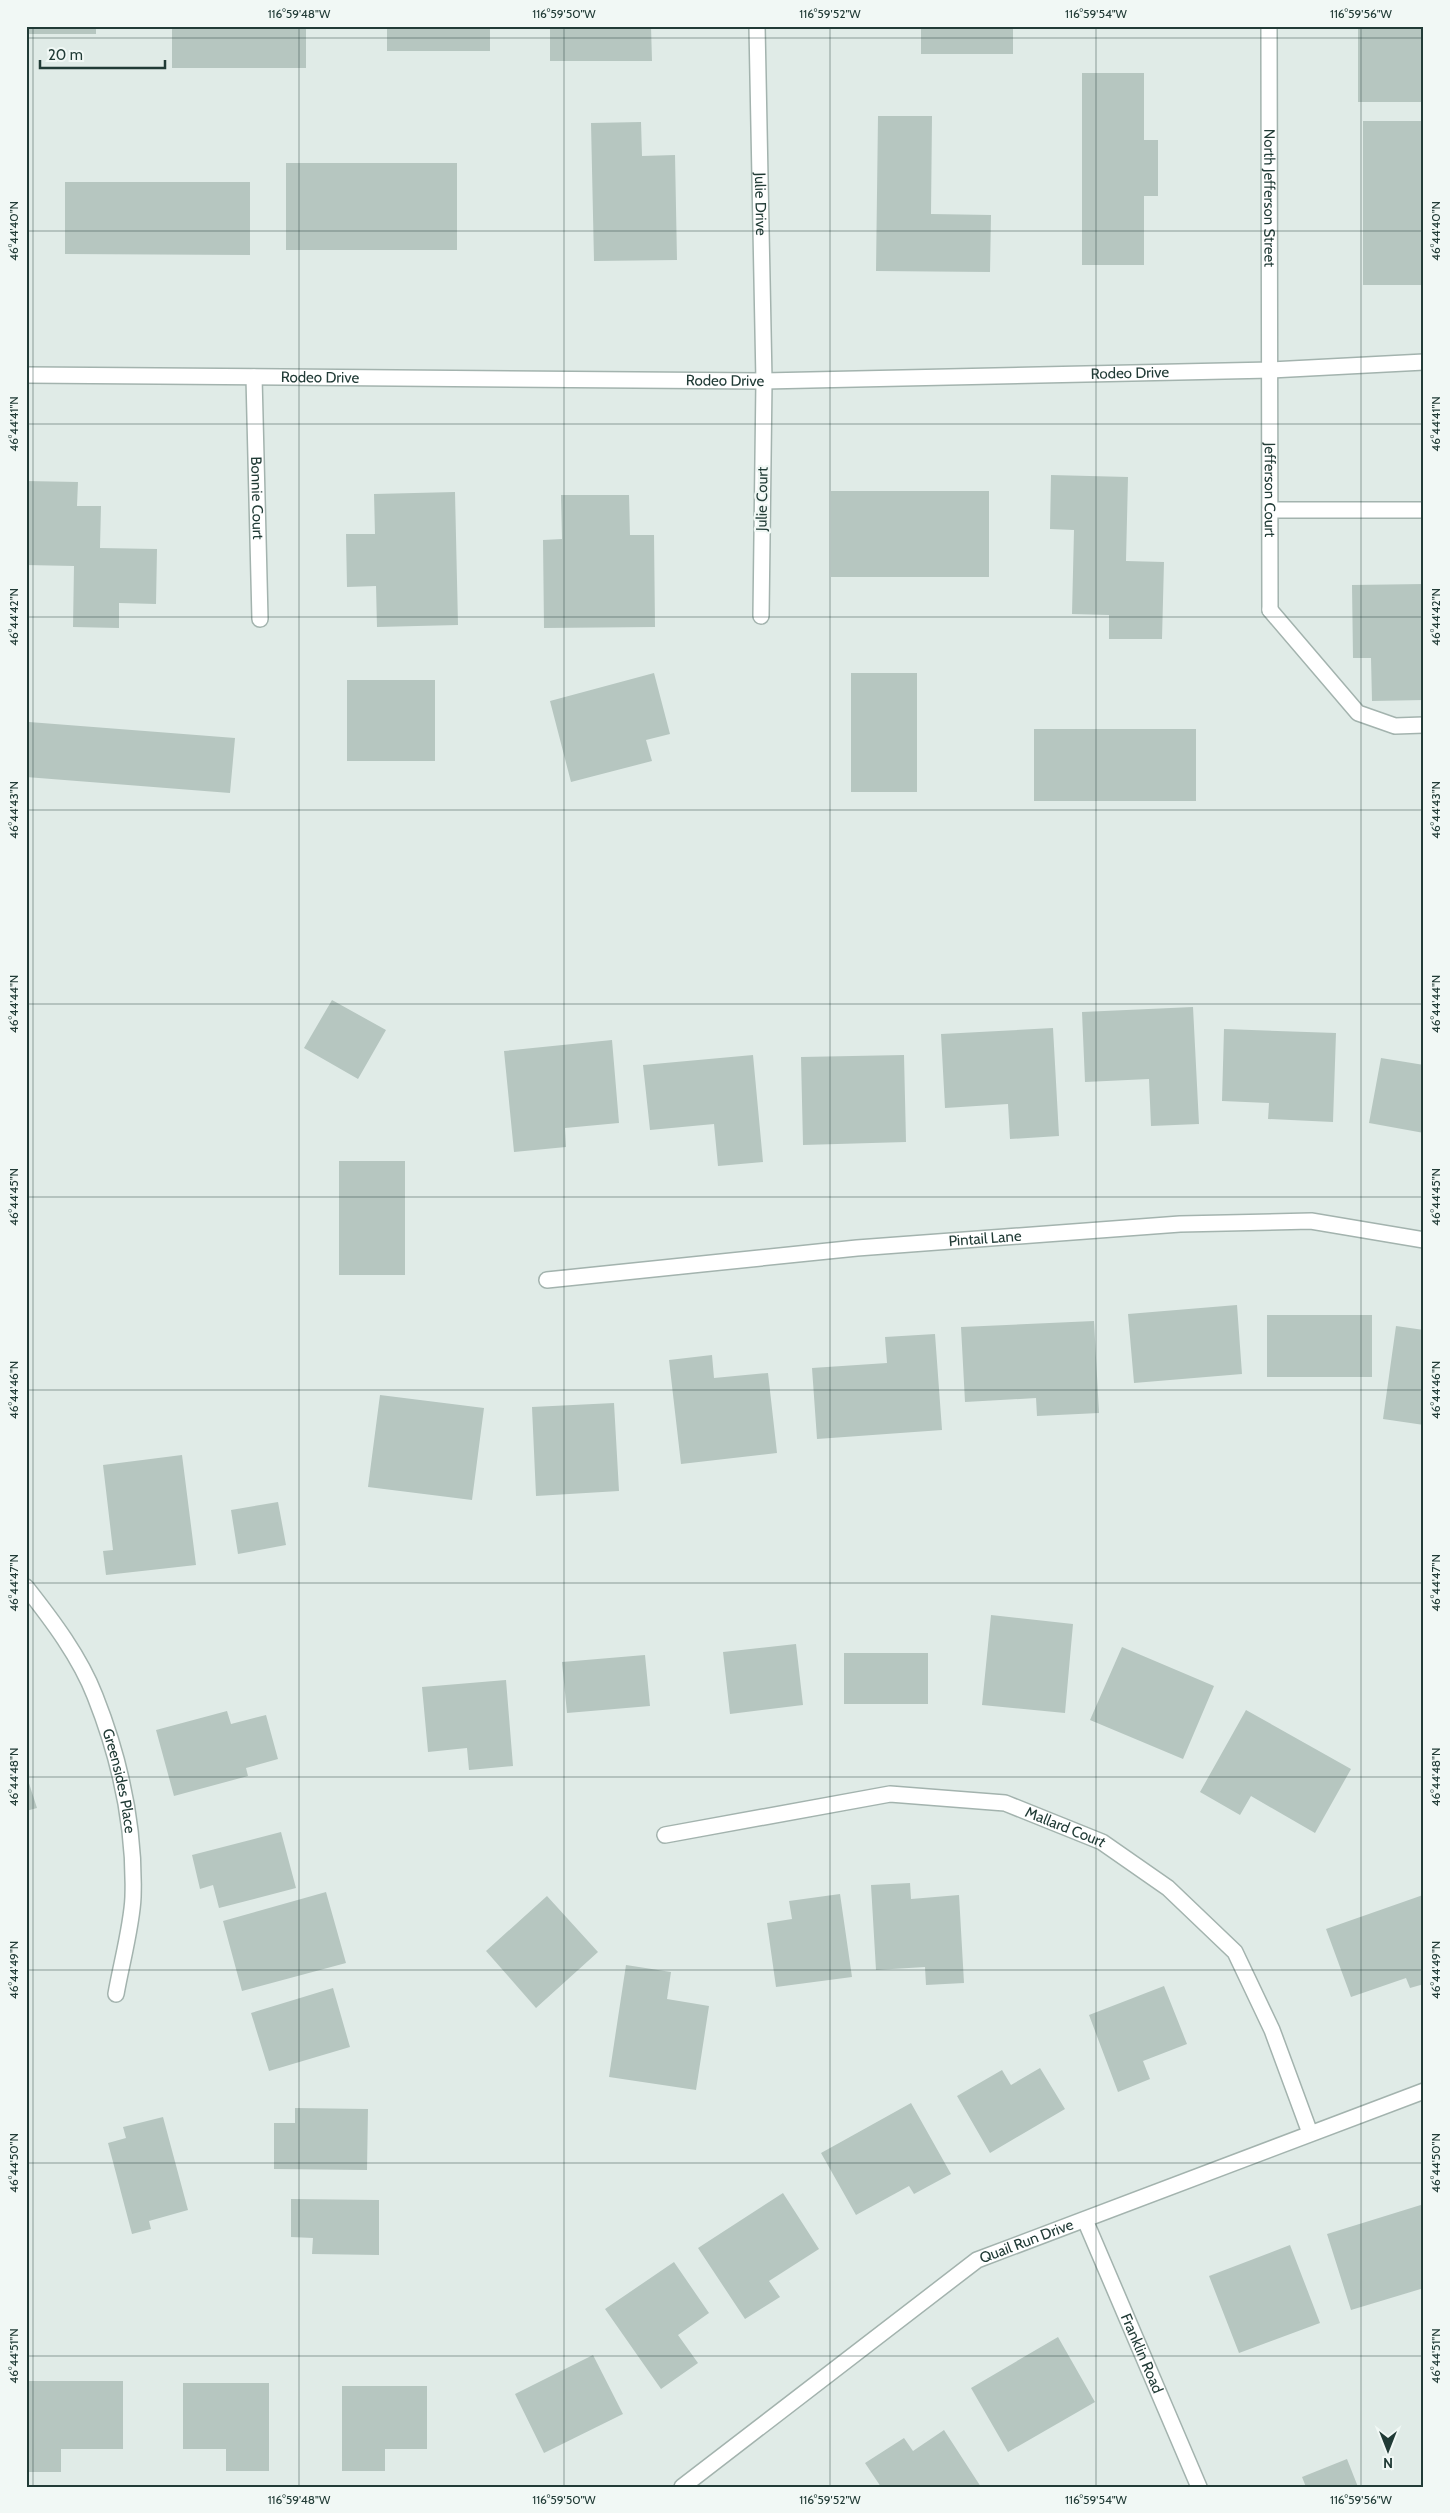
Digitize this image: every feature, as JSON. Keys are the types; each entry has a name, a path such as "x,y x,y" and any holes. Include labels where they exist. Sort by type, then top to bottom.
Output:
{"street":[{"name":"Julie Drive","path":"757,26 764,381"},
{"name":"North Jefferson Street","path":"1269,26 1271,370"},
{"name":"Rodeo Drive","path":"26,375 764,381 1271,370 1424,362"},
{"name":"Jefferson Court","path":"1271,370 1270,610 1358,713 1395,726 1424,725"},
{"name":"Bonnie Court","path":"254,376 260,619"},
{"name":"Julie Court","path":"761,616 764,381"},
{"path":"1270,510 1424,510"},
{"name":"Pintail Lane","path":"547,1280 857,1248 1180,1224 1310,1221 1424,1240"},
{"name":"Greensides Place","path":"26,1587 69,1648 95,1695 112,1745 125,1795 130,1835 133,1898 116,1994"},
{"name":"Mallard Court","path":"666,1835 890,1794 1005,1803 1102,1842 1168,1888 1236,1952 1272,2030 1310,2133"},
{"name":"Quail Run Drive","path":"682,2487 977,2260 1310,2133 1424,2092"},
{"name":"Franklin Road","path":"1085,2220 1199,2487"}],"building":[{"path":"26,26 96,26 96,34 26,34"},
{"path":"172,26 306,26 306,68 172,68"},
{"path":"387,26 490,26 490,51 387,51"},
{"path":"550,26 651,26 652,61 550,61"},
{"path":"921,26 1013,26 1013,54 921,54"},
{"path":"1358,26 1424,26 1424,102 1358,102"},
{"path":"1082,73 1144,73 1144,140 1158,140 1158,196 1144,196 1144,265 1082,265"},
{"path":"878,116 932,116 931,214 991,215 990,272 876,271"},
{"path":"1363,121 1424,121 1424,285 1363,285"},
{"path":"641,122 642,156 675,155 677,260 594,261 591,123"},
{"path":"286,163 457,163 457,250 286,250"},
{"path":"26,168 29,168 28,260 26,260"},
{"path":"65,182 250,182 250,255 65,254"},
{"path":"1051,475 1128,477 1126,561 1164,562 1162,639 1109,639 1109,615 1072,614 1074,530 1050,529"},
{"path":"26,481 78,482 77,506 101,506 100,548 157,549 156,604 119,603 119,628 73,627 74,566 26,565"},
{"path":"831,491 989,491 989,577 831,577"},
{"path":"455,492 458,625 377,627 376,586 347,587 346,534 375,534 374,494"},
{"path":"561,495 629,495 630,535 654,535 655,627 544,628 543,540 562,539"},
{"path":"1424,584 1424,700 1372,701 1371,658 1353,658 1352,585"},
{"path":"654,673 670,734 646,740 652,761 571,782 550,701"},
{"path":"851,673 917,673 917,792 851,792"},
{"path":"347,680 435,680 435,761 347,761"},
{"path":"29,722 235,738 230,793 26,777"},
{"path":"1034,729 1196,729 1196,801 1034,801"},
{"path":"332,1000 386,1030 358,1079 304,1048"},
{"path":"1193,1007 1199,1124 1151,1126 1149,1079 1085,1082 1082,1012"},
{"path":"1053,1028 1059,1136 1010,1139 1008,1104 945,1108 941,1034"},
{"path":"1224,1029 1336,1033 1333,1122 1268,1119 1269,1103 1222,1101"},
{"path":"612,1040 619,1123 565,1128 566,1147 514,1152 504,1051"},
{"path":"753,1055 763,1162 718,1166 714,1124 650,1130 643,1065"},
{"path":"904,1055 906,1142 803,1145 801,1057"},
{"path":"1381,1058 1424,1065 1424,1133 1369,1123"},
{"path":"339,1161 405,1161 405,1275 339,1275"},
{"path":"1237,1305 1242,1374 1134,1383 1128,1314"},
{"path":"1267,1315 1372,1315 1372,1377 1267,1377"},
{"path":"1094,1321 1099,1413 1037,1416 1036,1398 965,1402 961,1327"},
{"path":"1396,1326 1424,1330 1424,1425 1383,1419"},
{"path":"935,1334 942,1430 817,1439 812,1368 887,1363 885,1337"},
{"path":"712,1355 714,1378 768,1373 777,1453 681,1464 669,1360"},
{"path":"380,1395 484,1408 472,1500 368,1487"},
{"path":"614,1403 619,1491 536,1496 532,1407"},
{"path":"182,1455 196,1565 106,1575 103,1551 113,1550 103,1465"},
{"path":"278,1502 286,1545 238,1554 231,1510"},
{"path":"991,1615 1073,1624 1065,1713 982,1705"},
{"path":"796,1644 803,1705 730,1714 723,1652"},
{"path":"1122,1647 1214,1686 1183,1759 1090,1720"},
{"path":"844,1653 928,1653 928,1704 844,1704"},
{"path":"645,1655 650,1706 567,1713 562,1662"},
{"path":"506,1680 513,1766 469,1770 467,1748 428,1752 422,1687"},
{"path":"1246,1710 1351,1769 1315,1833 1251,1796 1240,1815 1200,1792"},
{"path":"227,1711 231,1724 266,1715 278,1759 246,1768 248,1776 174,1796 156,1730"},
{"path":"26,1774 37,1808 26,1811"},
{"path":"281,1832 296,1888 219,1908 213,1885 200,1889 192,1855"},
{"path":"910,1883 911,1899 959,1895 964,1983 926,1985 925,1967 876,1970 871,1885"},
{"path":"326,1892 346,1963 242,1991 223,1921"},
{"path":"840,1894 852,1977 776,1987 767,1923 792,1919 789,1901"},
{"path":"1423,1895 1424,1984 1410,1988 1406,1978 1351,1997 1326,1929"},
{"path":"547,1896 598,1952 536,2008 486,1951"},
{"path":"626,1965 671,1972 667,1999 709,2006 696,2090 609,2077"},
{"path":"1164,1986 1187,2044 1143,2061 1150,2079 1118,2092 1089,2015"},
{"path":"333,1988 350,2047 269,2071 251,2013"},
{"path":"1040,2068 1065,2109 990,2153 957,2096 1002,2070 1011,2085"},
{"path":"911,2103 951,2174 914,2194 909,2186 856,2215 821,2153"},
{"path":"295,2108 368,2109 367,2170 274,2169 274,2123 295,2123"},
{"path":"163,2117 188,2210 149,2221 151,2229 132,2234 108,2143 126,2138 123,2127"},
{"path":"783,2193 819,2249 769,2281 780,2297 745,2319 698,2248"},
{"path":"291,2199 379,2200 379,2255 312,2254 313,2238 291,2237"},
{"path":"1424,2204 1424,2288 1351,2310 1327,2234"},
{"path":"1290,2245 1320,2323 1239,2353 1209,2276"},
{"path":"674,2262 709,2313 678,2335 698,2363 661,2389 605,2309"},
{"path":"1058,2337 1095,2402 1008,2452 971,2388"},
{"path":"593,2355 623,2414 544,2453 515,2394"},
{"path":"26,2381 123,2381 123,2449 61,2449 61,2472 26,2472"},
{"path":"183,2383 269,2383 269,2471 226,2471 226,2449 183,2449"},
{"path":"342,2386 427,2386 427,2449 385,2449 385,2471 342,2471"},
{"path":"944,2430 981,2487 881,2487 865,2463 904,2438 913,2451"},
{"path":"1347,2459 1358,2487 1306,2487 1302,2477"}]}
